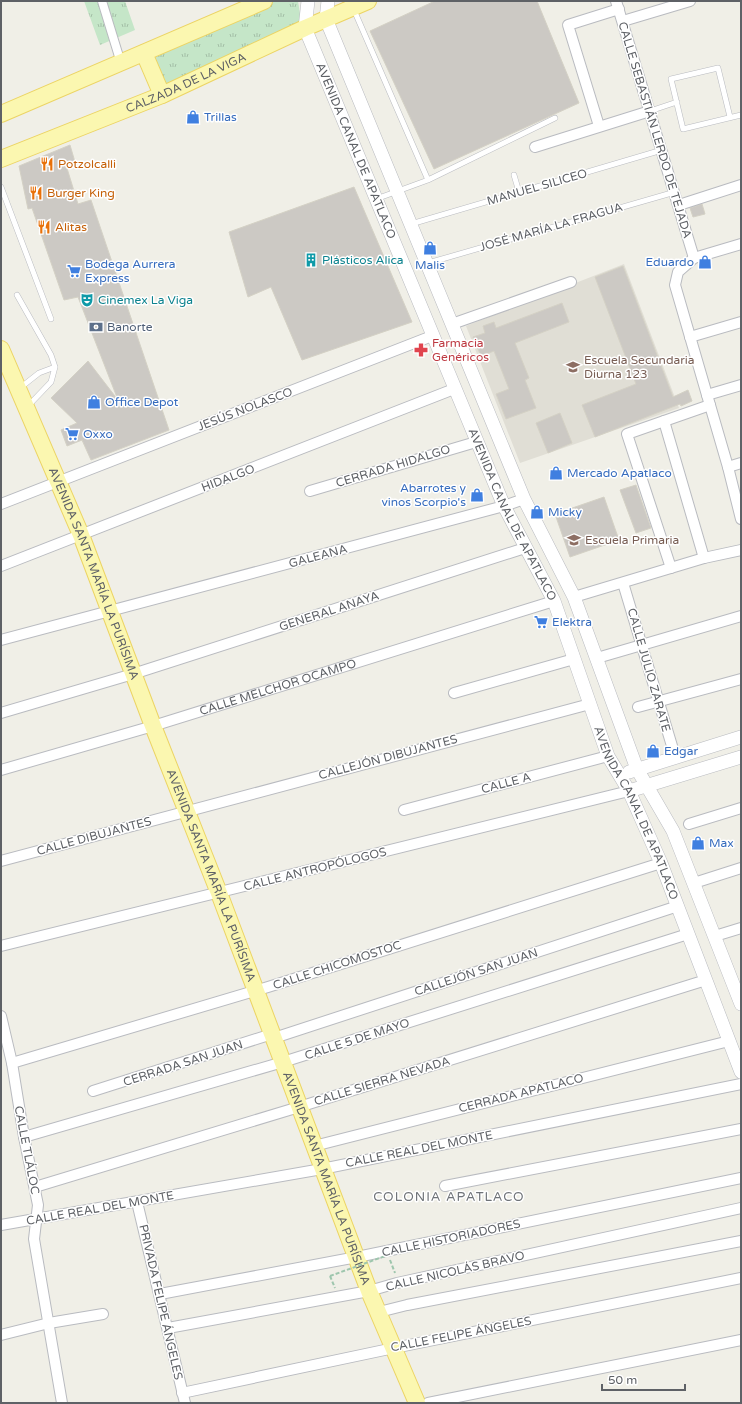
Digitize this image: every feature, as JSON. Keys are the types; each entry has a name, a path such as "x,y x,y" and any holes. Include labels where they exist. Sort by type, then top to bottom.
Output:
{"main road":[{"path":"1,114 264,1"},
{"name":"CALZADA DE LA VIGA","path":"1,159 162,95 305,28 368,1"},
{"path":"144,53 162,95"},
{"name":"AVENIDA SANTA MARÍA LA PURÍSIMA","path":"1,349 81,536 153,726 219,893 369,1291 417,1403"}],"street":[{"path":"102,1 121,63"},
{"name":"AVENIDA CANAL DE APATLACO","path":"308,1 305,28 476,442 504,506 554,601 608,756 628,791 661,863 741,1072"},
{"name":"AVENIDA CANAL DE APATLACO","path":"328,1 326,19 524,499 574,597 637,769 647,784 672,831 740,996"},
{"path":"623,21 690,1"},
{"path":"599,126 568,26 617,5"},
{"name":"CALLE SEBASTIÁN LERDO DE TEJADA","path":"617,5 663,150 694,258"},
{"path":"535,147 650,111"},
{"path":"679,205 741,185"},
{"path":"741,244 694,258 678,272 675,285 728,467 741,519"},
{"path":"452,324 570,282"},
{"path":"690,337 741,322"},
{"name":"JESÚS NOLASCO","path":"1,504 432,336"},
{"path":"707,395 741,385"},
{"name":"HIDALGO","path":"1,566 454,389"},
{"path":"672,568 627,434 710,405"},
{"path":"664,421 704,558"},
{"name":"CERRADA HIDALGO","path":"310,491 476,442"},
{"path":"728,467 741,463"},
{"name":"GALEANA","path":"1,640 504,506 524,499"},
{"name":"GENERAL ANAYA","path":"1,713 133,674 525,548"},
{"path":"574,597 704,558 741,550"},
{"name":"CALLE JULIO ZARATE","path":"623,583 643,645 675,756"},
{"name":"CALLE MELCHOR OCAMPO","path":"1,770 153,726 554,601"},
{"path":"597,658 741,616"},
{"path":"454,693 574,659"},
{"path":"638,707 741,679"},
{"name":"CALLEJÓN DIBUJANTES","path":"186,811 590,704"},
{"path":"620,775 675,756 741,737"},
{"name":"CALLE A","path":"404,810 608,756"},
{"path":"628,791 741,756"},
{"name":"CALLE ANTROPÓLOGOS","path":"1,946 628,791"},
{"path":"689,824 741,808"},
{"name":"CALLE DIBUJANTES","path":"1,860 186,811"},
{"name":"CALLE CHICOMOSTOC","path":"12,1063 256,991 661,863"},
{"path":"694,883 741,868"},
{"name":"CALLEJÓN SAN JUAN","path":"273,1036 678,906"},
{"path":"714,936 741,928"},
{"name":"CALLE 5 DE MAYO","path":"24,1137 283,1062 688,934"},
{"name":"CALLE SIERRA NEVADA","path":"35,1187 299,1108 706,980"},
{"name":"CALLE TLÁLOC","path":"1,1016 12,1063 24,1137 38,1205 34,1239 62,1403"},
{"name":"CERRADA SAN JUAN","path":"93,1091 273,1036"},
{"name":"CERRADA APATLACO","path":"314,1146 729,1041"},
{"name":"CALLE REAL DEL MONTE","path":"1,1225 322,1168 741,1084"},
{"path":"445,1186 741,1130"},
{"name":"CALLE HISTORIADORES","path":"160,1294 357,1257 741,1178"},
{"name":"PRIVADA FELIPE ÁNGELES","path":"137,1202 185,1403"},
{"name":"CALLE NICOLÁS BRAVO","path":"168,1328 369,1291 396,1282 741,1208"},
{"path":"379,1312 741,1241"},
{"name":"CALLE FELIPE ÁNGELES","path":"182,1393 394,1348 741,1278"},
{"path":"1,1335 49,1323 102,1314"},
{"path":"428,1403 741,1340"}],"lane":[{"path":"353,7 428,180"},
{"path":"730,117 718,68 671,79 683,129 741,115"},
{"path":"650,111 677,102"},
{"path":"375,200 428,180 555,118"},
{"name":"MANUEL SILICEO","path":"411,224 663,150"},
{"path":"514,175 519,192"},
{"path":"1,187 51,319"},
{"name":"JOSÉ MARÍA LA FRAGUA","path":"427,263 675,192"},
{"path":"17,295 51,355 55,367 51,382 26,408"},
{"path":"18,390 39,373 55,367"}],"path":[{"path":"330,1276 388,1255 396,1276"}],"shaded area":[{"name":"Escuela Secundaria Diurna 123","path":"624,264 679,408 520,463 466,326"}],"green space":[{"path":"84,1 125,1 135,30 100,45"},
{"path":"275,1 298,1 302,26 164,89 149,54"}],"building":[{"path":"435,1 537,1 579,103 434,169 370,31"},
{"path":"70,145 75,162 66,165 78,204 91,200 169,430 91,460 82,440 67,446 61,430 77,423 51,398 88,361 118,400 78,297 64,300 32,208 28,209 19,166"},
{"name":"Plásticos Alica","path":"354,187 412,322 302,360 271,287 248,297 229,232"},
{"path":"702,204 705,214 693,217 690,208"},
{"path":"623,266 673,397 688,390 692,401 681,406 680,404 595,437 582,405 636,384 595,277"},
{"path":"562,303 569,322 515,343 529,378 525,380 536,408 506,419 496,394 509,389 494,351 481,356 473,337 485,333 483,326 494,322 496,328"},
{"path":"560,413 572,443 548,453 536,423"},
{"path":"636,485 651,528 636,533 620,490"},
{"path":"604,497 619,540 570,557 555,514"}],"place":[{"name":"Trillas","path":"193,117"},
{"name":"Potzolcalli","path":"47,164"},
{"name":"Burger King","path":"36,193"},
{"name":"Alitas","path":"44,227"},
{"name":"Malis","path":"430,248"},
{"name":"Plásticos Alica","path":"311,260"},
{"name":"Eduardo","path":"705,262"},
{"name":"Bodega Aurrera Express","path":"74,271"},
{"name":"Cinemex La Viga","path":"87,300"},
{"name":"Banorte","path":"96,327"},
{"name":"Farmacia Genéricos","path":"421,350"},
{"name":"Escuela Secundaria Diurna 123","path":"573,367"},
{"name":"Office Depot","path":"94,402"},
{"name":"Oxxo","path":"72,434"},
{"name":"Mercado Apatlaco","path":"556,473"},
{"name":"Abarrotes y vinos Scorpio's","path":"477,495"},
{"name":"Micky","path":"537,512"},
{"name":"Escuela Primaria","path":"574,540"},
{"name":"Elektra","path":"541,622"},
{"name":"Edgar","path":"653,751"},
{"name":"Max","path":"698,843"}],"district":[{"name":"COLONIA APATLACO","path":"449,1197"}]}
